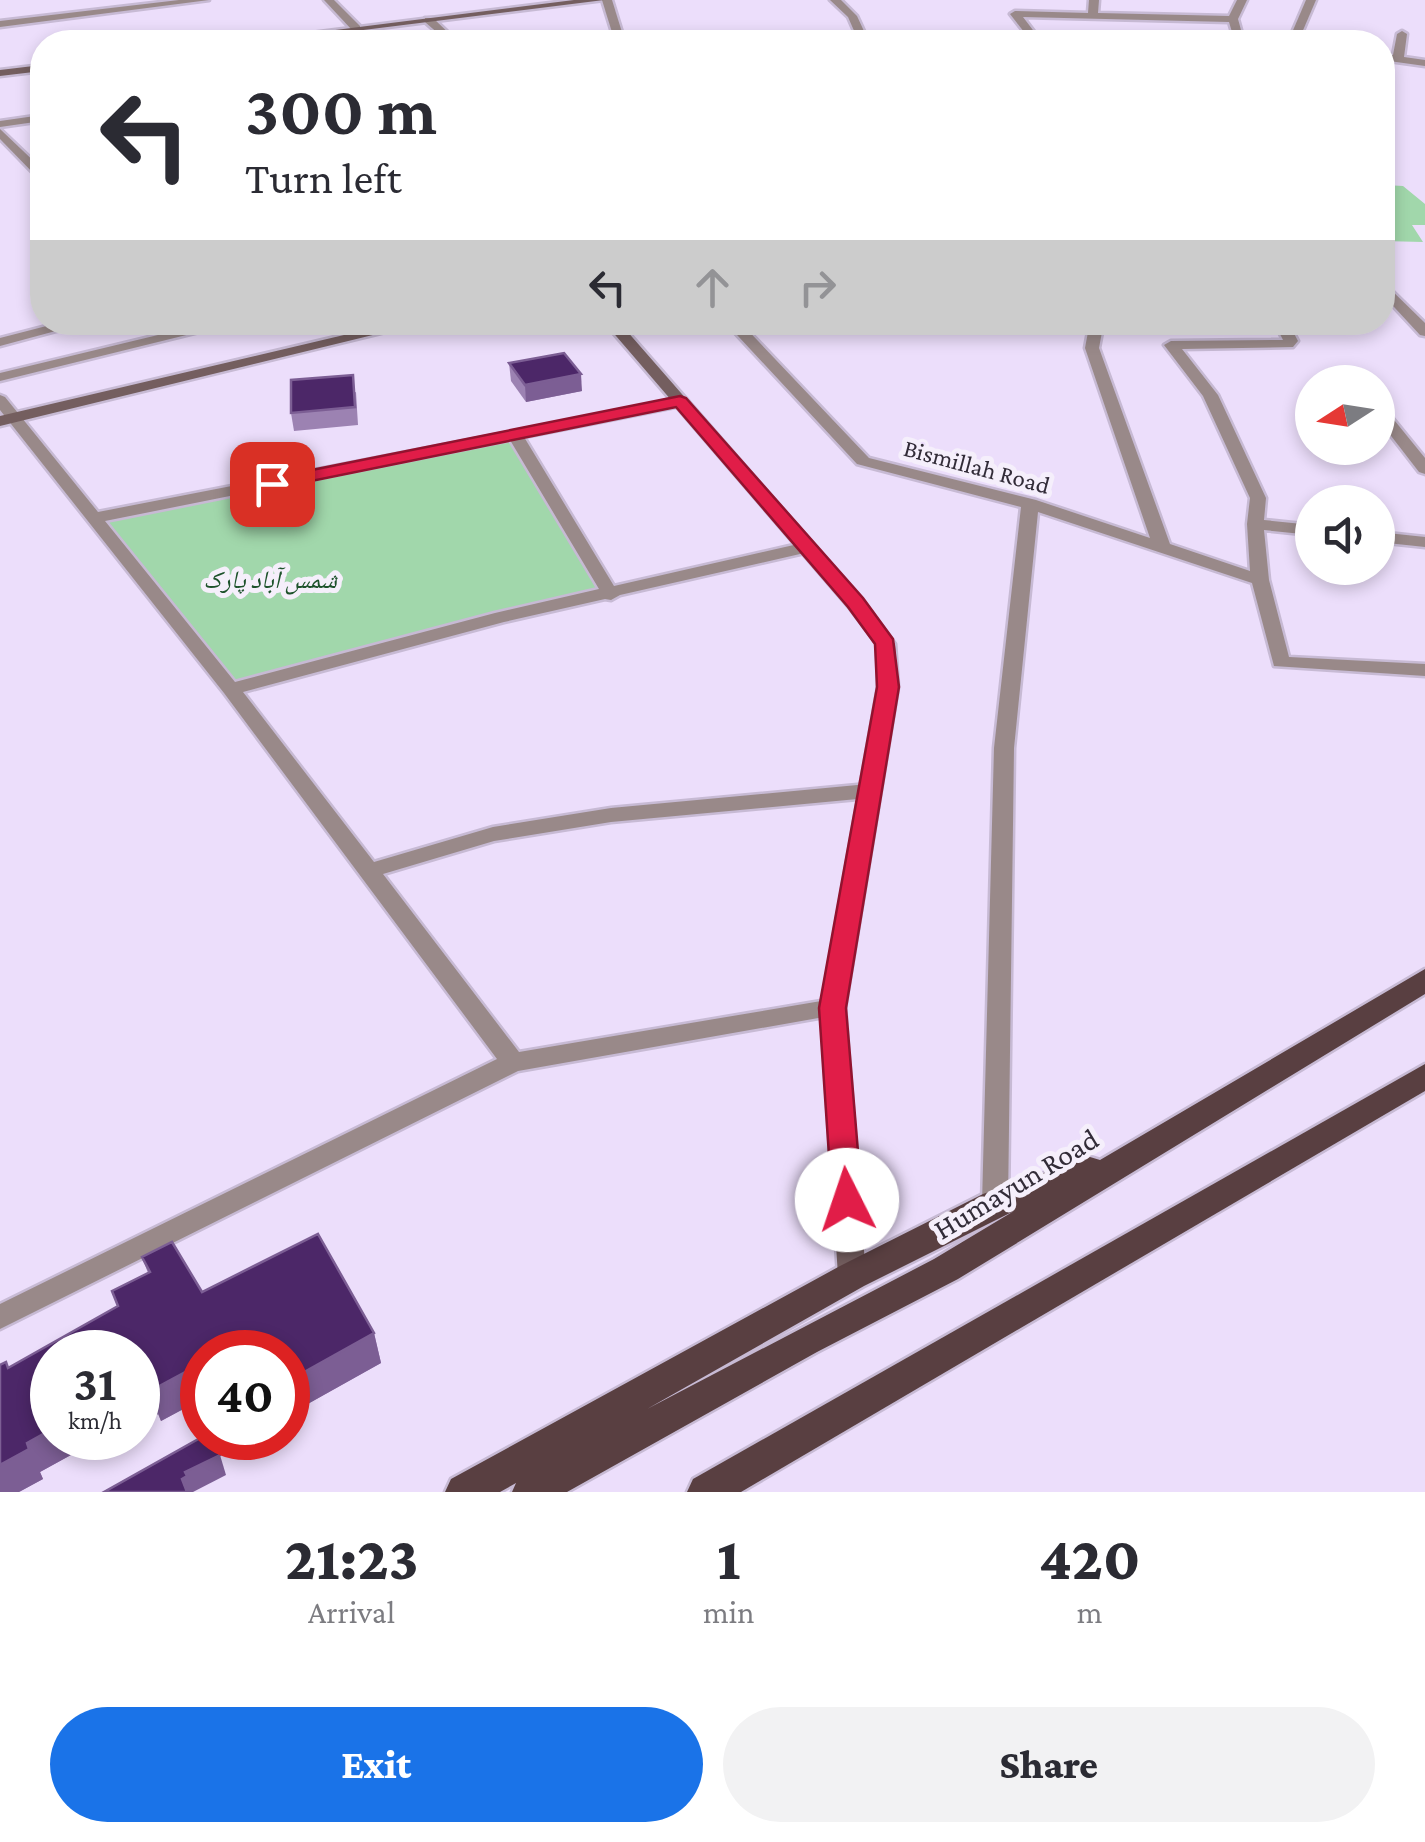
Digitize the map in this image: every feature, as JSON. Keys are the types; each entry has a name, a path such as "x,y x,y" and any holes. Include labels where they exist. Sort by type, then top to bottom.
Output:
{"main road":[{"name":"Humayun Road","path":"531,1492 805,1341 946,1269 1425,980"},
{"path":"706,1492 1425,1076"},
{"path":"464,1492 852,1276 995,1204 1147,1149"}],"street":[{"path":"0,24 204,0"},
{"path":"329,0 356,28"},
{"path":"340,30 600,0"},
{"path":"608,0 617,30"},
{"path":"835,0 852,16 858,30"},
{"path":"1010,0 1028,30"},
{"path":"1093,16 1094,0"},
{"path":"1237,30 1233,19 1242,0"},
{"path":"1299,30 1311,0"},
{"path":"1015,14 1233,19"},
{"path":"430,20 440,30"},
{"path":"1398,59 1402,34"},
{"path":"1395,59 1425,63"},
{"path":"0,73 30,69"},
{"path":"30,121 0,128 30,162"},
{"path":"1395,297 1422,323"},
{"path":"0,342 30,335"},
{"path":"0,377 177,335"},
{"path":"7,419 364,335"},
{"path":"622,335 886,644 888,687 833,1008 852,1276"},
{"name":"Bismillah Road","path":"744,335 863,462 1030,504 1260,580"},
{"path":"1094,335 1092,348 1162,547"},
{"path":"1288,335 1292,341 1288,344 1171,344 1210,394 1258,498 1255,524 1260,580 1281,662 1425,670"},
{"path":"0,400 7,419 94,518 231,690 513,1062"},
{"path":"94,518 680,401"},
{"path":"1395,430 1425,469"},
{"path":"515,434 611,594"},
{"path":"1405,443 1425,444"},
{"path":"995,1204 1004,748 1030,504"},
{"path":"1255,524 1295,528"},
{"path":"1395,539 1425,542"},
{"path":"231,690 501,617 806,547"},
{"path":"369,871 492,834 611,815 868,792"},
{"path":"0,1318 513,1062 833,1008"}],"green space":[{"path":"1395,186 1403,186 1425,204 1425,225 1412,225 1423,242 1395,241"},
{"name":"شمس آباد پارک","path":"510,439 600,591 507,609 234,684 101,520"}],"building":[{"path":"564,353 581,374 525,385 509,363"},
{"path":"353,375 355,407 291,413 291,380"},
{"path":"318,1234 374,1333 310,1369 310,1330 180,1330 180,1375 160,1386 160,1330 75,1330 118,1306 112,1291 150,1272 142,1257 172,1242 202,1292"},
{"path":"30,1356 30,1441 29,1449 0,1465 0,1365 6,1362 8,1368"},
{"path":"180,1449 180,1460 210,1460 185,1472 187,1476 182,1479 187,1492 104,1492"}],"route":[{"path":"272,484 680,401 856,603 886,644 888,687 833,1008 847,1200"}]}
